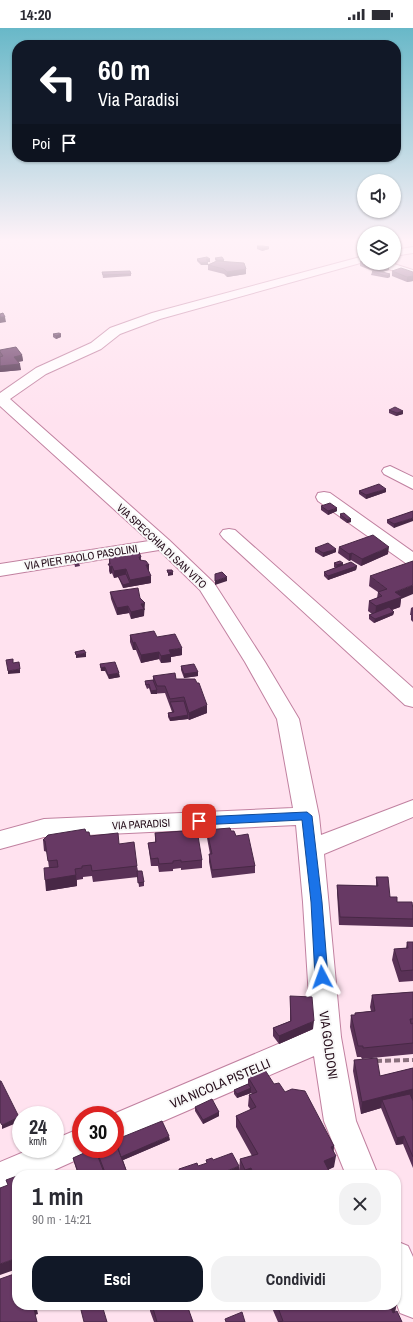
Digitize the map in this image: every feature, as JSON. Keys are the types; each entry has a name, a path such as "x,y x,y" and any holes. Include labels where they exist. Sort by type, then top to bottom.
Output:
{"street":[{"path":"1,399 41,372 96,346 115,331 156,316 216,300"},
{"name":"VIA SPECCHIA DI SAN VITO","path":"1,399 162,544 207,588 256,662 288,719 307,816"},
{"path":"390,471 413,484"},
{"path":"324,497 413,560"},
{"path":"229,534 413,700"},
{"name":"VIA PIER PAOLO PASOLINI","path":"0,570 162,544"},
{"path":"310,850 413,808"},
{"name":"VIA PARADISI","path":"0,840 44,828 307,816"},
{"name":"VIA GOLDONI","path":"307,816 316,902 326,1037 340,1121 360,1170"},
{"name":"VIA NICOLA PISTELLI","path":"124,1124 326,1037"},
{"path":"19,1170 72,1147"},
{"path":"0,1178 12,1173"},
{"path":"401,1270 413,1300"}],"path":[{"path":"368,1061 413,1060"}],"building":[{"path":"3,313 5,317 0,317 0,314"},
{"path":"53,334 61,334 56,336"},
{"path":"16,347 22,355 14,357 20,364 0,366 0,357 3,356 0,350"},
{"path":"395,407 403,411 397,413 389,410"},
{"path":"379,484 386,489 366,495 359,491"},
{"path":"330,503 337,508 328,511 321,506"},
{"path":"413,511 413,518 394,524 387,520"},
{"path":"344,513 351,519 347,520 340,514"},
{"path":"373,535 389,547 362,559 352,553 349,554 339,547"},
{"path":"328,543 336,549 323,553 315,548"},
{"path":"139,552 141,557 139,557 140,560 146,561 149,565 146,565 151,576 130,580 126,569 114,571 112,566 110,567 108,564 110,564 109,556 117,555 118,557"},
{"path":"340,561 343,563 337,565 334,563"},
{"path":"413,561 413,585 395,592 402,597 376,606 369,601 382,596 378,592 387,589 370,576"},
{"path":"351,562 357,566 328,576 324,572"},
{"path":"167,570 172,570 173,572 168,573"},
{"path":"222,572 227,577 215,581 215,574"},
{"path":"126,574 130,583 123,585 118,576"},
{"path":"138,588 140,598 145,603 141,604 144,609 131,612 128,606 117,608 110,592"},
{"path":"389,607 394,612 375,619 369,615"},
{"path":"154,631 157,637 175,634 182,648 169,650 171,654 161,656 159,652 141,655 135,642 133,643 130,635"},
{"path":"84,650 86,653 76,655 75,652"},
{"path":"13,659 13,663 19,662 20,669 8,671 6,660"},
{"path":"115,662 119,673 108,675 105,667 101,668 100,664"},
{"path":"194,664 198,672 184,674 181,666"},
{"path":"175,673 176,679 195,679 197,683 199,683 207,705 189,713 184,697 170,699 165,686 157,686 153,676"},
{"path":"153,680 157,690 151,691 149,684 146,685 145,681"},
{"path":"184,701 188,715 170,718 168,713 174,712 170,702"},
{"path":"196,824 202,860 181,862 181,860 173,861 173,863 159,864 158,858 151,859 148,843 156,842 155,833 184,831 183,825"},
{"path":"230,828 231,831 234,831 236,836 248,834 255,866 212,870 209,854 212,854 207,830"},
{"path":"85,829 86,832 89,832 90,836 118,833 119,844 134,842 137,866 92,871 91,865 82,866 82,868 75,869 76,875 45,880 44,868 58,867 57,860 48,861 45,841 43,840 48,835"},
{"path":"137,871 142,871 144,882 138,883"},
{"path":"376,877 388,877 390,897 397,897 397,902 412,902 413,919 340,917 337,885 378,886"},
{"path":"407,942 413,942 413,970 401,971 394,949 408,948"},
{"path":"413,992 413,1019 410,1019 411,1024 413,1023 413,1043 363,1048 363,1046 358,1046 351,1015 355,1015 355,1013 375,1011 372,995"},
{"path":"290,996 312,997 314,1021 279,1036 273,1028 291,1021"},
{"path":"377,1058 380,1076 413,1068 413,1089 362,1102 354,1060"},
{"path":"265,1070 274,1084 279,1083 285,1092 292,1089 305,1091 334,1146 331,1147 336,1156 324,1161 328,1170 252,1170 251,1168 245,1170 240,1159 258,1154 236,1116 256,1107 249,1095 257,1092 248,1077"},
{"path":"1,1081 14,1106 12,1106 12,1120 2,1125 0,1122"},
{"path":"248,1084 251,1088 237,1094 234,1090"},
{"path":"410,1094 413,1101 413,1157 404,1136 397,1138 382,1100"},
{"path":"212,1099 219,1112 203,1120 195,1107"},
{"path":"162,1121 169,1136 124,1156 124,1136"},
{"path":"232,1153 239,1166 229,1170 179,1170 197,1163 198,1166 207,1163 206,1160 212,1158 213,1160"},
{"path":"73,1158 98,1158 103,1170 77,1170"},
{"path":"99,1158 122,1158 126,1170 104,1170"},
{"path":"12,1178 12,1260 0,1264 0,1188 8,1185 6,1180"},
{"path":"12,1275 12,1310 34,1310 37,1322 0,1322 0,1279"},
{"path":"81,1310 103,1310 107,1322 84,1322"},
{"path":"153,1310 189,1310 193,1322 157,1322"},
{"path":"279,1310 392,1310 393,1313 397,1311 402,1322 279,1322 283,1321"},
{"path":"242,1312 245,1322 226,1322 225,1319"}],"route":[{"path":"199,821 307,816 322,977"}]}
